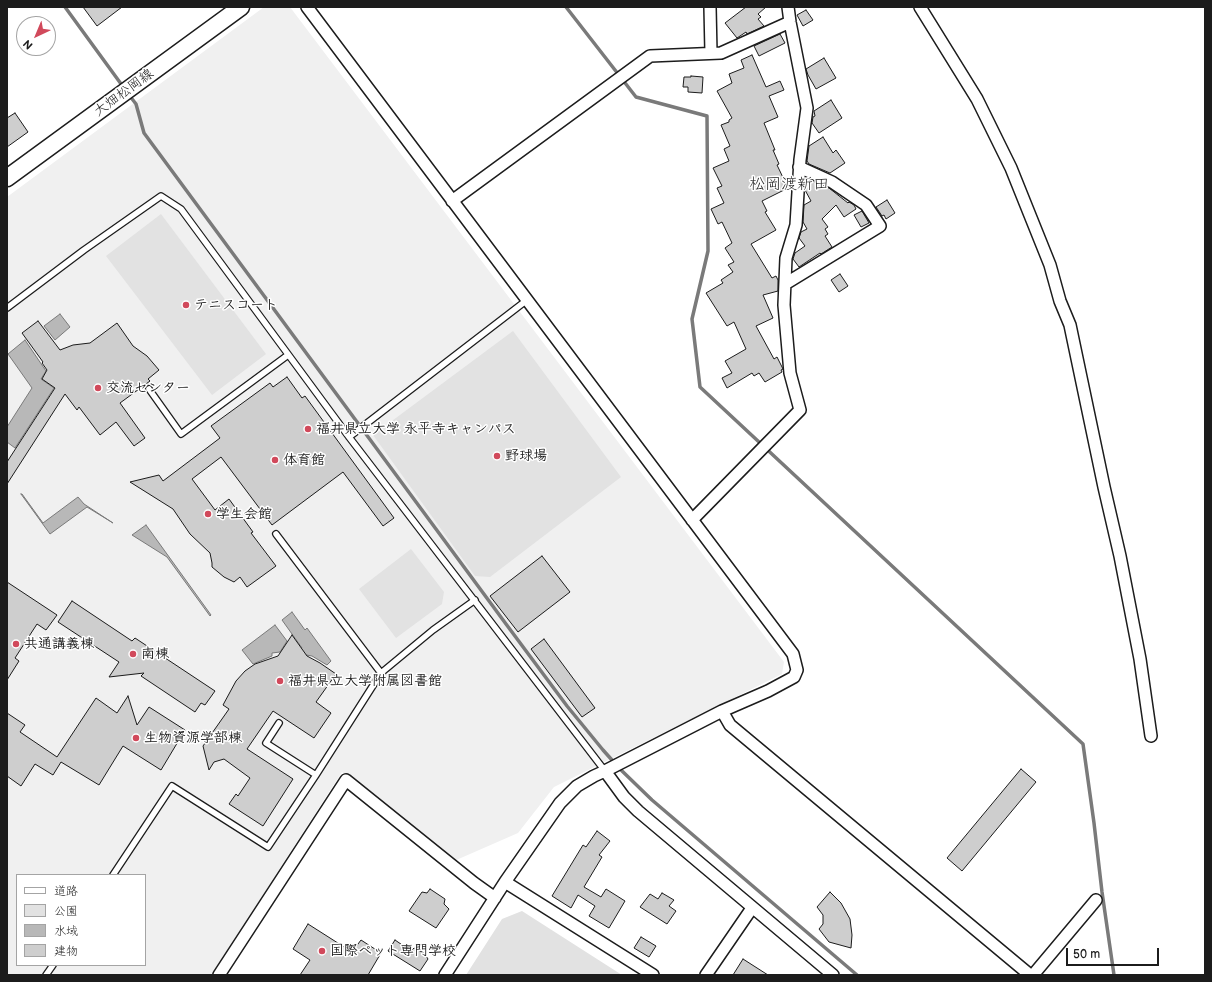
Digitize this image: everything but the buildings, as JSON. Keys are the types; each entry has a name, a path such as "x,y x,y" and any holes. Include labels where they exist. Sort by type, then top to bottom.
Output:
{"main road":[{"name":"大畑松岡線","path":"7,178 241,7"}],"street":[{"path":"306,7 793,654 797,670 794,677 785,682 722,711 577,786 560,803 505,882 445,975"},
{"path":"710,7 711,53"},
{"path":"692,520 800,410 790,373 784,305 786,258 796,225 800,167 807,108 788,7"},
{"path":"920,7 976,100 1011,168 1050,265 1060,301 1070,325 1120,556 1140,659 1151,736"},
{"path":"452,201 650,56 721,53 790,22"},
{"path":"785,284 880,226 866,204 832,182 800,167"},
{"path":"722,711 730,726 1032,975 1096,900"},
{"path":"606,771 624,797 638,811 833,975"},
{"path":"219,975 346,780 474,883 495,898"},
{"path":"505,882 653,975"},
{"path":"706,975 752,908"}],"lane":[{"path":"7,308 84,250 161,196 181,210 349,436 606,771"},
{"path":"349,436 527,300"},
{"path":"149,389 181,434 288,355"},
{"path":"276,534 381,673"},
{"path":"114,874 172,786 268,847 381,673 433,630 475,600"},
{"path":"279,723 266,743 316,775"},
{"path":"46,975 52,966"}],"shaded area":[{"name":"福井県立大学 永平寺キャンパス","path":"264,7 290,7 784,662 782,674 554,787 518,833 454,861 342,772 211,975 7,975 7,197"}],"green space":[{"name":"テニスコート","path":"161,214 266,354 212,395 106,256"},
{"name":"野球場","path":"513,331 621,477 490,577 475,576 373,435"},
{"path":"411,549 444,592 442,604 396,638 359,589"},
{"path":"522,911 622,975 466,975 502,919"}],"water":[{"path":"60,314 70,327 55,340 44,326"},
{"path":"25,340 46,371 41,379 54,388 15,448 7,442 7,427 32,388 8,354"},
{"path":"21,494 43,523 78,497 84,504 113,523 87,507 50,534"},
{"path":"146,525 211,615 210,616 167,557 132,535"},
{"path":"292,612 305,630 307,628 331,661 327,665 312,656 295,653 302,648 282,620"},
{"path":"275,625 287,641 280,652 272,653 272,656 253,664 242,650"}],"waterway":[{"path":"65,7 124,88"},
{"path":"566,7 636,97 707,116 708,251 692,319 700,387 1083,744 1114,975"},
{"path":"129,95 136,104 144,133 567,706 603,750 652,800 857,975"}],"place":[{"name":"テニスコート","path":"186,305"},
{"name":"交流センター","path":"98,388"},
{"name":"福井県立大学 永平寺キャンパス","path":"308,429"},
{"name":"野球場","path":"497,456"},
{"name":"体育館","path":"275,460"},
{"name":"学生会館","path":"208,514"},
{"name":"共通講義棟","path":"16,644"},
{"name":"南棟","path":"133,654"},
{"name":"福井県立大学附属図書館","path":"280,681"},
{"name":"生物資源学部棟","path":"136,738"},
{"name":"国際ペット専門学校","path":"322,951"}],"district":[{"name":"松岡渡新田","path":"789,185"}]}
